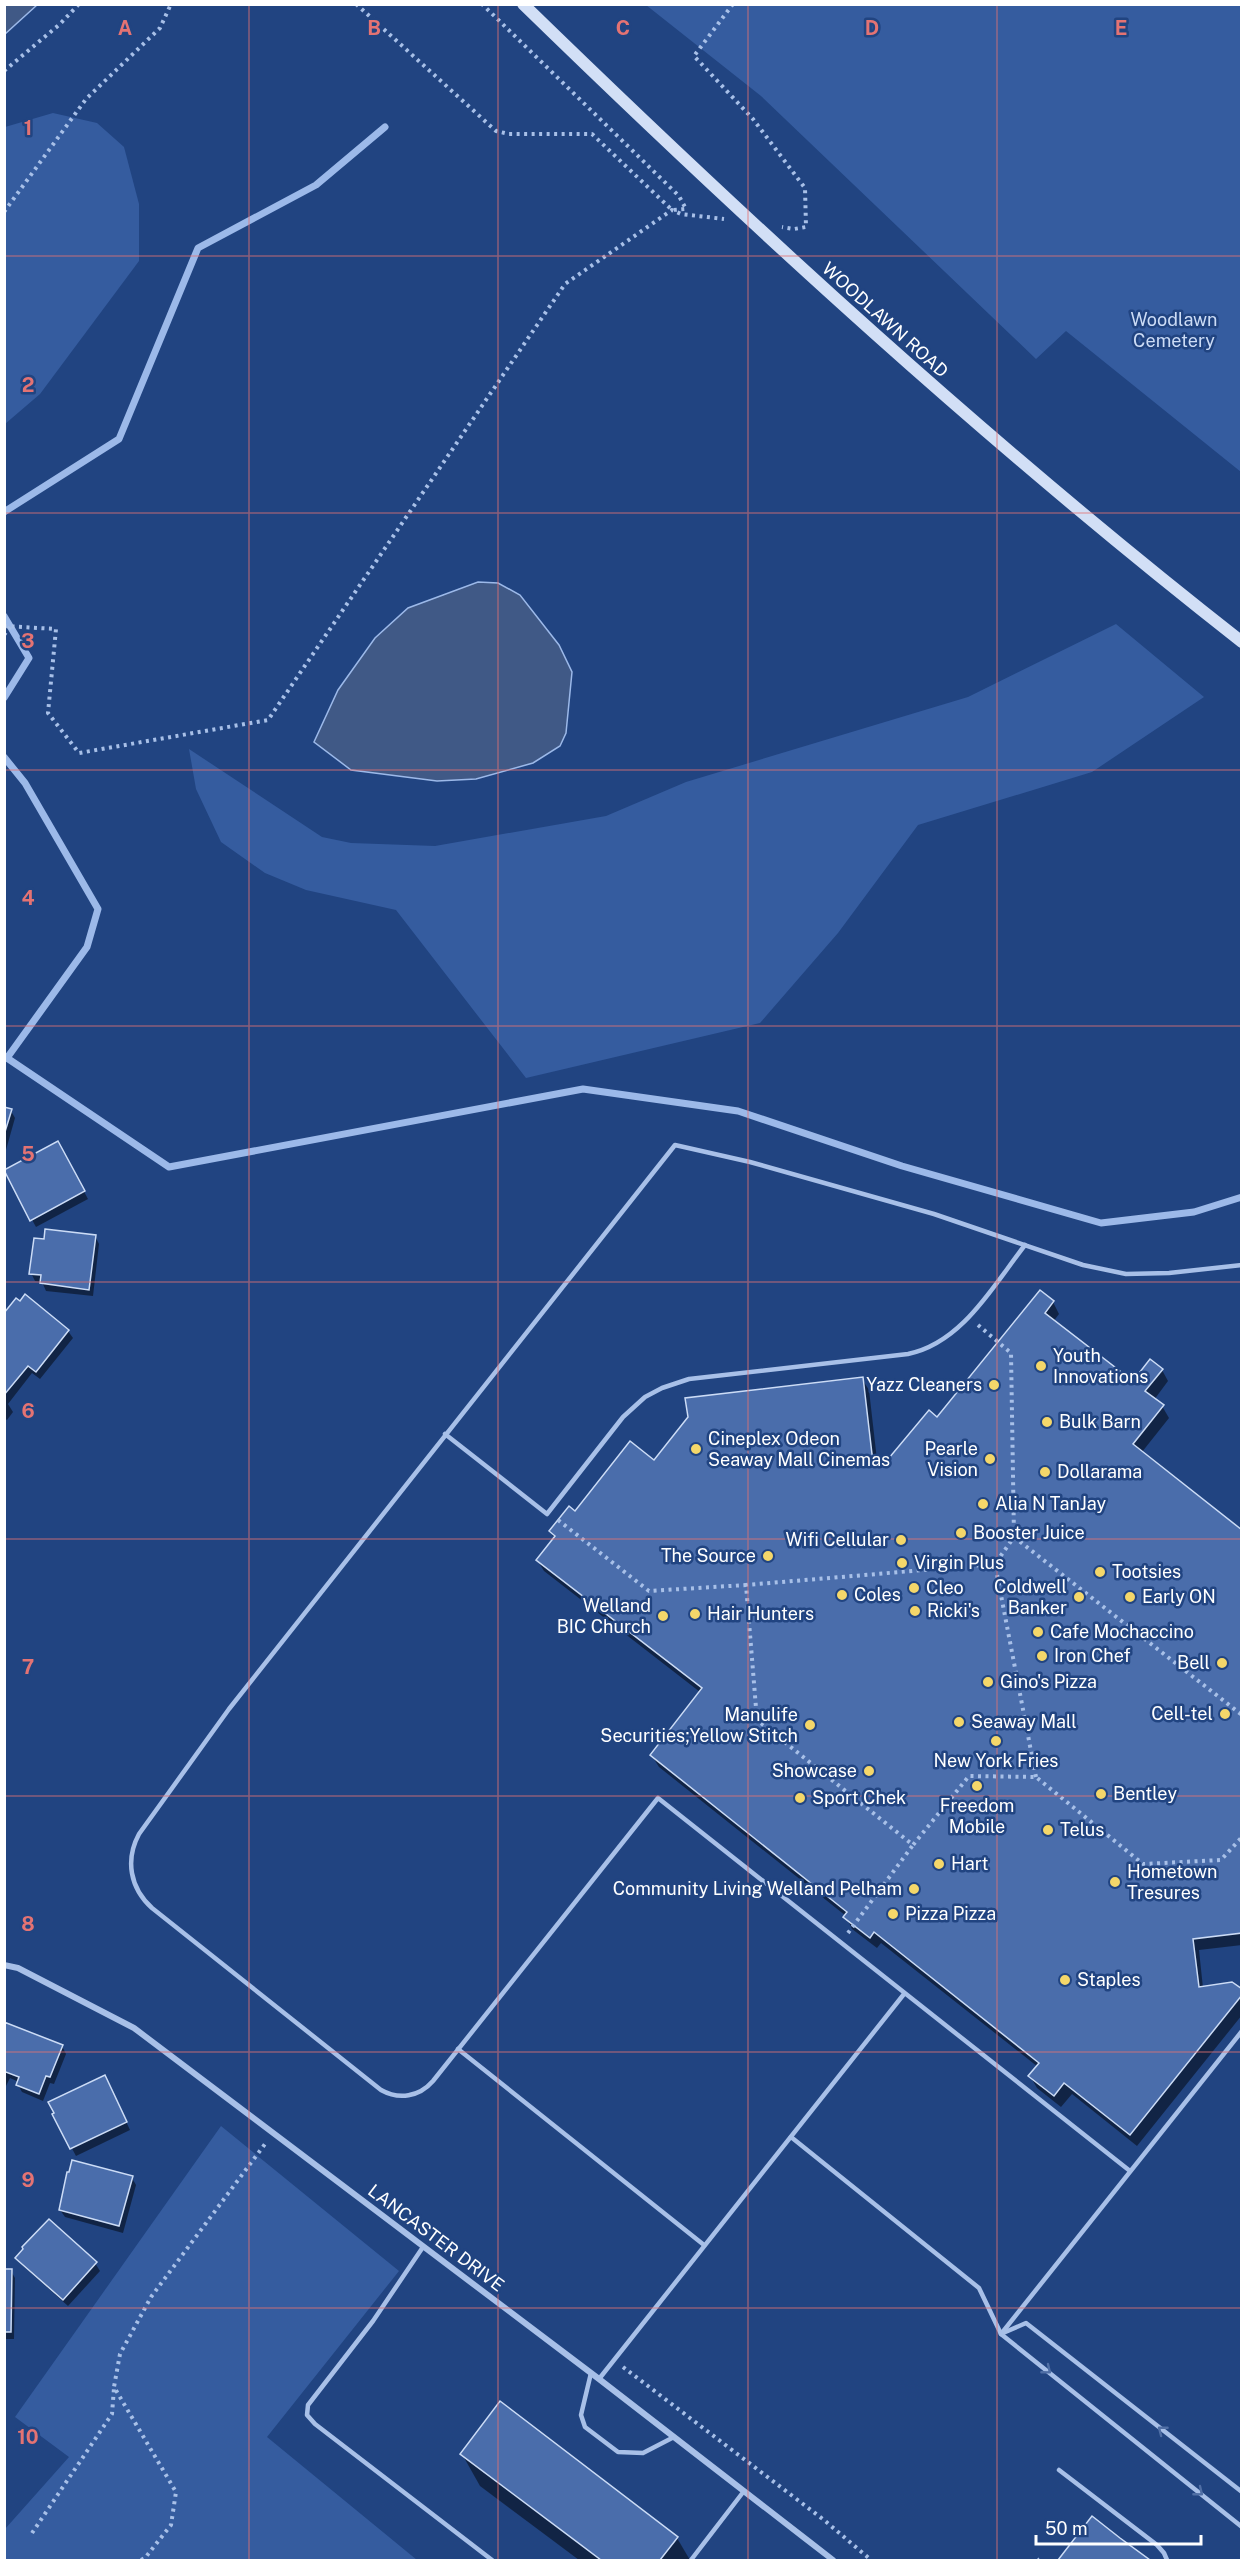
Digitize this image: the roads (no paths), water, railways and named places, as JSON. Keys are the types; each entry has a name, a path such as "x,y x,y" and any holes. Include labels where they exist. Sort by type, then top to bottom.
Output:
{"main road":[{"name":"WOODLAWN ROAD","path":"523,4 750,222 963,413 1242,642"}],"street":[{"name":"LANCASTER DRIVE","path":"4,1965 18,1968 134,2028 599,2379 833,2560"}],"lane":[{"path":"1130,2171 658,1798 429,2086 422,2091 403,2096 384,2091 152,1908 137,1889 130,1866 133,1847 139,1833 222,1717 675,1145 750,1162 901,1204 1083,1265 1126,1274 1169,1273 1242,1265"},
{"path":"445,1434 547,1514 623,1417 645,1397 662,1388 689,1379 915,1352 936,1345 969,1317 1025,1245"},
{"path":"599,2379 904,1994"},
{"path":"1001,2334 1242,2031"},
{"path":"458,2049 704,2245"},
{"path":"791,2138 979,2288 1001,2334 1242,2527"},
{"path":"423,2247 373,2321 308,2404 307,2415 315,2424 492,2560"},
{"path":"1001,2334 1026,2323 1242,2492"},
{"path":"591,2373 581,2415 585,2427 618,2452 643,2453 674,2437"},
{"path":"1059,2470 1157,2545 1167,2560"},
{"path":"691,2560 744,2491"}],"waterway":[{"path":"4,512 119,439 198,248 316,185 385,127"},
{"path":"4,616 29,658 4,698"},
{"path":"4,757 25,783 98,909 87,947 7,1058"},
{"path":"4,1056 169,1167 583,1089 738,1111 902,1166 1101,1223 1194,1212 1242,1197"}],"place":[{"name":"Youth Innovations","path":"1041,1366"},
{"name":"Yazz Cleaners","path":"994,1385"},
{"name":"Bulk Barn","path":"1047,1422"},
{"name":"Cineplex Odeon Seaway Mall Cinemas","path":"696,1449"},
{"name":"Pearle Vision","path":"990,1459"},
{"name":"Dollarama","path":"1045,1472"},
{"name":"Alia N TanJay","path":"983,1504"},
{"name":"Booster Juice","path":"961,1533"},
{"name":"Wifi Cellular","path":"901,1540"},
{"name":"The Source","path":"768,1556"},
{"name":"Virgin Plus","path":"902,1563"},
{"name":"Tootsies","path":"1100,1572"},
{"name":"Cleo","path":"914,1588"},
{"name":"Coles","path":"842,1595"},
{"name":"Coldwell Banker","path":"1079,1597"},
{"name":"Early ON","path":"1130,1597"},
{"name":"Ricki's","path":"915,1611"},
{"name":"Hair Hunters","path":"695,1614"},
{"name":"Welland BIC Church","path":"663,1616"},
{"name":"Cafe Mochaccino","path":"1038,1632"},
{"name":"Iron Chef","path":"1042,1656"},
{"name":"Bell","path":"1222,1663"},
{"name":"Gino's Pizza","path":"988,1682"},
{"name":"Cell-tel","path":"1225,1714"},
{"name":"Seaway Mall","path":"959,1722"},
{"name":"Manulife Securities;Yellow Stitch","path":"810,1725"},
{"name":"New York Fries","path":"996,1741"},
{"name":"Showcase","path":"869,1771"},
{"name":"Freedom Mobile","path":"977,1786"},
{"name":"Bentley","path":"1101,1794"},
{"name":"Sport Chek","path":"800,1798"},
{"name":"Telus","path":"1048,1830"},
{"name":"Hart","path":"939,1864"},
{"name":"Hometown Tresures","path":"1115,1882"},
{"name":"Community Living Welland Pelham","path":"914,1889"},
{"name":"Pizza Pizza","path":"893,1914"},
{"name":"Staples","path":"1065,1980"}],"park label":[{"name":"Woodlawn Cemetery","path":"1174,330"}]}
